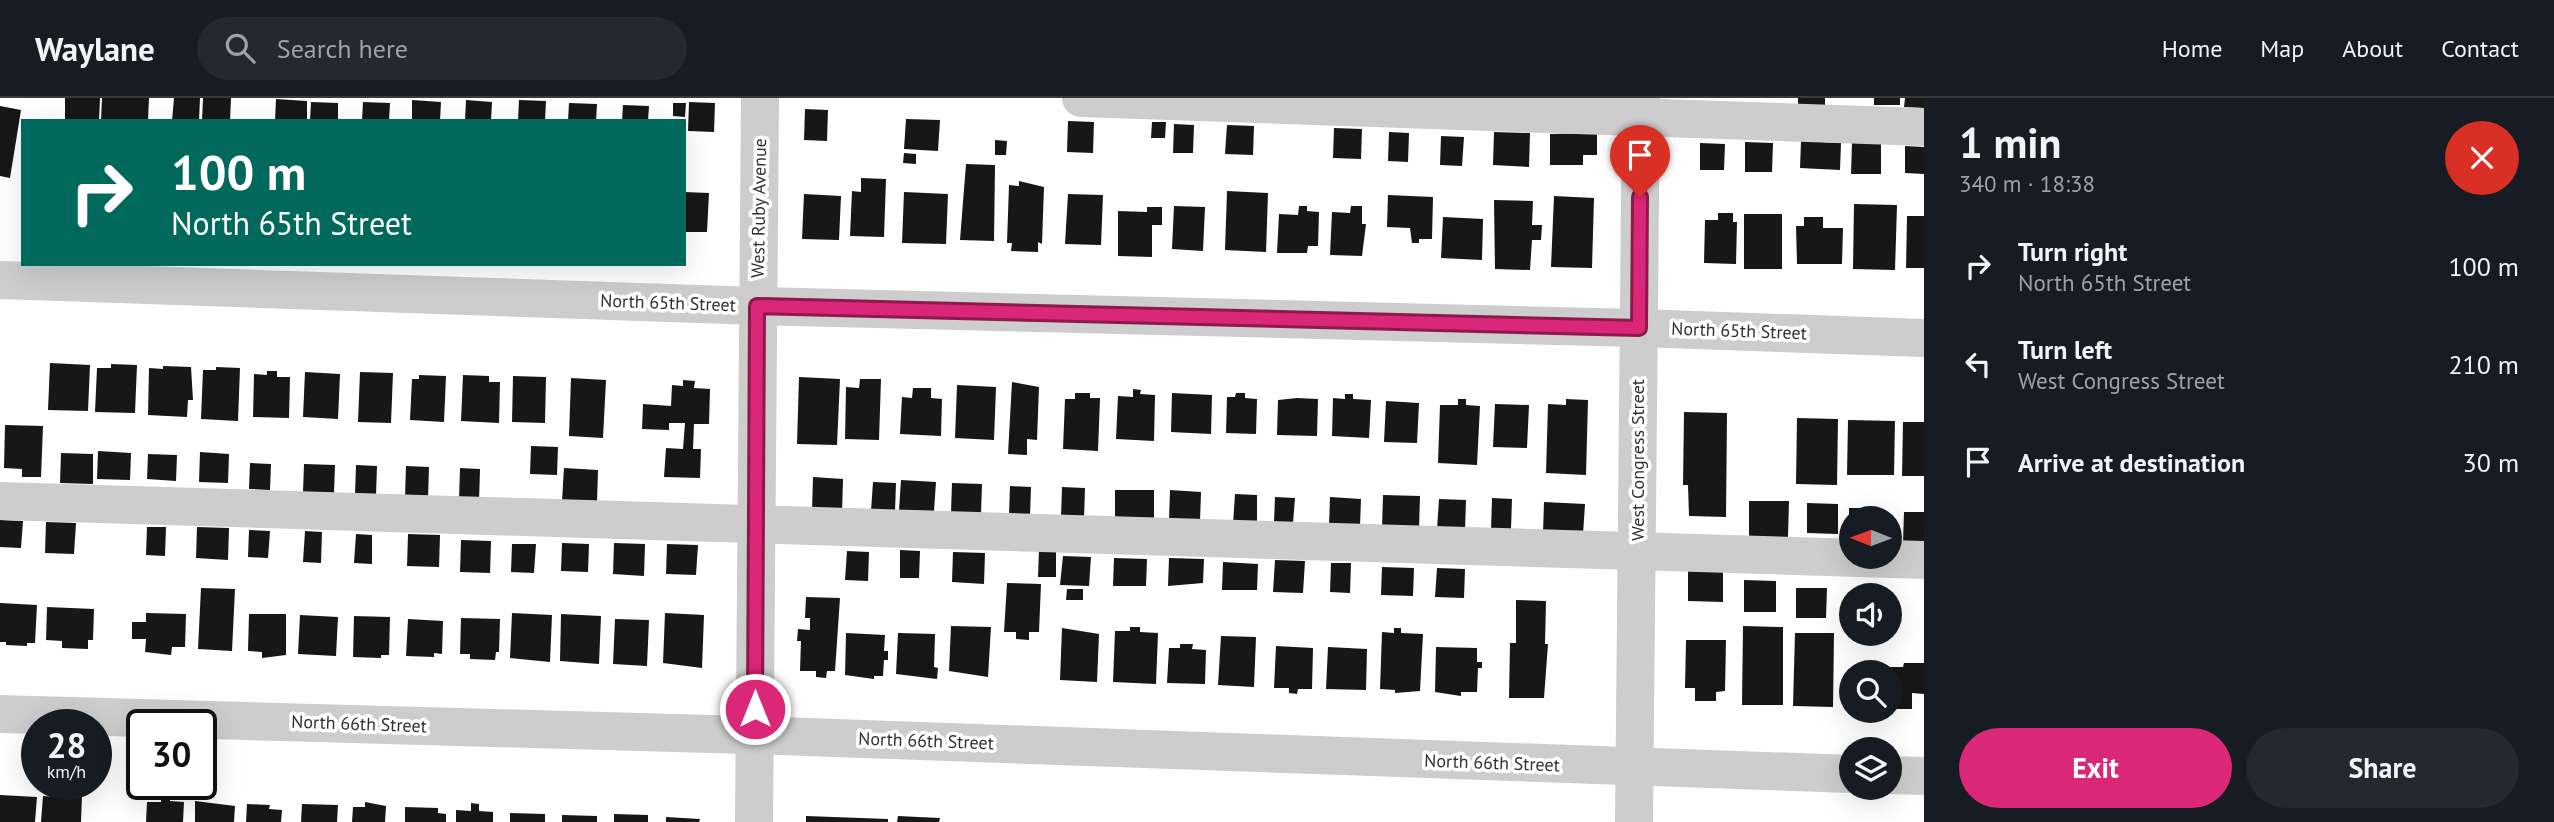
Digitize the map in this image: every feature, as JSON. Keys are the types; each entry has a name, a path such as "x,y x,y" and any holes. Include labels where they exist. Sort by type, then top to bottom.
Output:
{"street":[{"name":"West Ruby Avenue","path":"754,822 760,98"},
{"path":"1081,98 1641,109 1924,127"},
{"name":"West Congress Street","path":"1634,822 1641,109"},
{"name":"North 65th Street","path":"0,280 757,306 1639,328 1924,338"},
{"path":"0,501 1924,560"},
{"name":"North 66th Street","path":"0,714 755,735 1839,774"},
{"path":"1902,775 1924,776"}],"building":[{"path":"65,98 100,98 99,119 65,119"},
{"path":"102,98 149,98 148,119 101,119"},
{"path":"174,98 200,98 199,119 172,119"},
{"path":"203,98 231,98 230,119 202,119"},
{"path":"1798,98 1825,98 1825,105 1798,105"},
{"path":"1874,98 1900,98 1900,105 1874,105"},
{"path":"1905,98 1924,98 1924,108 1904,107"},
{"path":"276,99 307,101 307,119 275,119"},
{"path":"412,100 441,102 440,119 412,119"},
{"path":"466,100 492,102 491,119 465,119"},
{"path":"519,100 546,101 545,119 518,119"},
{"path":"311,102 338,103 338,119 310,119"},
{"path":"363,102 390,103 389,119 362,119"},
{"path":"689,102 715,103 714,132 688,131"},
{"path":"569,103 597,104 596,119 568,119"},
{"path":"673,103 686,103 685,117 673,116"},
{"path":"623,105 649,106 648,119 622,119"},
{"path":"0,106 21,110 10,178 0,176"},
{"path":"805,109 828,110 827,141 804,140"},
{"path":"906,119 940,120 938,151 904,149"},
{"path":"1068,121 1094,122 1093,153 1067,152"},
{"path":"1152,122 1166,122 1165,138 1151,138"},
{"path":"1174,124 1194,125 1193,153 1173,153"},
{"path":"1227,125 1254,126 1253,155 1225,154"},
{"path":"1334,128 1362,129 1361,159 1333,158"},
{"path":"1389,132 1409,133 1408,162 1388,161"},
{"path":"1494,132 1530,133 1529,167 1493,165"},
{"path":"1597,133 1597,155 1583,155 1583,165 1550,165 1550,134"},
{"path":"1441,136 1464,137 1462,166 1440,165"},
{"path":"995,140 1007,141 1006,155 995,155"},
{"path":"1801,141 1841,143 1840,170 1800,168"},
{"path":"1745,142 1773,143 1772,172 1745,172"},
{"path":"1700,143 1725,144 1724,170 1700,170"},
{"path":"1852,143 1881,143 1881,174 1851,174"},
{"path":"1905,146 1924,147 1924,174 1905,173"},
{"path":"904,153 916,154 916,164 903,163"},
{"path":"966,164 995,165 994,241 960,240"},
{"path":"861,178 886,179 884,237 850,236 852,191 861,192"},
{"path":"1019,181 1044,187 1042,244 1038,242 1038,252 1011,251 1012,243 1007,243 1009,185 1019,186"},
{"path":"1227,191 1268,193 1266,252 1225,250"},
{"path":"686,192 709,193 707,232 686,232"},
{"path":"904,192 948,194 946,244 902,243"},
{"path":"804,194 841,196 839,240 802,239"},
{"path":"1068,194 1103,195 1101,245 1065,244"},
{"path":"1388,195 1433,197 1432,239 1419,239 1419,243 1412,243 1410,228 1387,227"},
{"path":"1554,196 1594,198 1592,268 1551,267"},
{"path":"1494,200 1533,201 1532,225 1542,225 1541,240 1532,240 1530,270 1495,269"},
{"path":"1854,204 1897,205 1895,270 1853,269"},
{"path":"1174,206 1205,207 1203,251 1172,249"},
{"path":"1299,206 1307,206 1307,211 1319,212 1318,246 1308,246 1307,253 1277,253 1279,214 1298,215"},
{"path":"1351,206 1362,206 1362,224 1366,224 1362,256 1330,255 1332,212 1350,213"},
{"path":"1147,207 1162,207 1162,225 1152,225 1152,257 1118,256 1118,211 1147,212"},
{"path":"1718,213 1733,213 1733,222 1737,222 1736,264 1704,263 1705,220 1718,220"},
{"path":"1744,214 1782,214 1782,269 1744,269"},
{"path":"1907,216 1924,216 1924,268 1906,268"},
{"path":"1443,217 1483,219 1482,260 1441,258"},
{"path":"1804,217 1823,217 1823,228 1843,228 1842,264 1797,264 1796,226 1804,226"},
{"path":"50,363 90,365 88,411 48,410"},
{"path":"111,364 137,365 135,413 95,412 97,368 111,368"},
{"path":"163,366 191,367 193,400 188,400 187,417 148,415 149,368 163,369"},
{"path":"216,367 240,368 238,421 201,419 203,370 216,370"},
{"path":"267,371 277,371 277,377 290,377 289,418 253,417 254,374 267,375"},
{"path":"305,372 340,374 338,419 303,417"},
{"path":"360,372 393,373 391,423 358,422"},
{"path":"419,375 446,376 444,422 410,420 412,379 419,379"},
{"path":"463,375 489,376 489,382 500,382 499,423 461,421"},
{"path":"513,376 546,377 545,423 512,422"},
{"path":"799,377 840,379 837,445 797,444"},
{"path":"571,378 606,380 603,438 569,436"},
{"path":"860,379 881,379 879,440 845,439 846,387 859,388"},
{"path":"683,380 695,381 694,388 710,389 709,424 694,424 693,449 701,449 700,478 664,477 666,448 683,449 685,423 669,423 669,430 642,429 643,404 671,406 672,385 683,386"},
{"path":"1012,382 1039,387 1037,440 1027,439 1027,455 1008,454"},
{"path":"957,385 996,387 994,440 955,438"},
{"path":"913,388 931,388 931,398 942,399 941,436 900,434 902,397 912,398"},
{"path":"1133,389 1141,390 1140,394 1155,395 1154,441 1116,439 1118,396 1133,397"},
{"path":"1075,393 1090,393 1090,398 1100,398 1098,451 1063,449 1065,399 1075,399"},
{"path":"1172,393 1212,395 1211,434 1171,432"},
{"path":"1236,393 1245,393 1245,398 1257,399 1256,434 1226,433 1227,397 1235,397"},
{"path":"1345,394 1353,394 1353,399 1371,400 1369,438 1332,436 1333,398 1345,399"},
{"path":"1318,399 1317,436 1277,435 1278,400"},
{"path":"1458,399 1466,399 1466,405 1480,406 1477,465 1438,463 1440,405 1458,405"},
{"path":"1566,399 1588,400 1586,475 1546,473 1548,404 1566,405"},
{"path":"1386,401 1419,403 1417,443 1384,442"},
{"path":"1495,404 1529,405 1527,448 1493,447"},
{"path":"1684,412 1727,413 1726,517 1689,516 1688,485 1683,485"},
{"path":"1797,418 1838,419 1837,485 1796,484"},
{"path":"1848,420 1895,421 1894,475 1847,475"},
{"path":"1903,422 1924,422 1924,476 1902,476"},
{"path":"5,425 43,426 41,477 22,477 22,469 4,468"},
{"path":"531,446 558,447 557,475 530,474"},
{"path":"98,451 131,453 130,480 97,479"},
{"path":"200,452 229,454 228,483 199,482"},
{"path":"61,453 93,454 93,484 60,483"},
{"path":"148,454 177,455 176,481 147,479"},
{"path":"250,463 271,464 270,490 249,489"},
{"path":"304,464 335,465 334,493 303,492"},
{"path":"356,465 377,466 376,496 355,495"},
{"path":"406,466 429,467 428,498 405,497"},
{"path":"460,468 480,469 479,501 459,500"},
{"path":"564,468 598,470 597,503 562,501"},
{"path":"813,477 843,479 842,514 812,512"},
{"path":"901,480 936,482 934,511 899,510"},
{"path":"873,482 896,483 895,512 871,511"},
{"path":"952,483 982,484 981,514 951,513"},
{"path":"1010,486 1031,487 1030,516 1009,515"},
{"path":"1062,487 1085,488 1084,519 1061,518"},
{"path":"1115,490 1154,490 1154,518 1115,518"},
{"path":"1170,490 1201,492 1200,522 1169,521"},
{"path":"1235,494 1257,495 1257,526 1233,525"},
{"path":"1383,495 1420,496 1419,530 1382,529"},
{"path":"1275,497 1295,498 1293,523 1274,522"},
{"path":"1330,497 1361,499 1360,527 1329,526"},
{"path":"1492,498 1512,499 1511,530 1491,530"},
{"path":"1439,499 1466,500 1465,531 1437,530"},
{"path":"1749,501 1789,501 1788,537 1749,537"},
{"path":"1544,502 1585,504 1583,535 1543,533"},
{"path":"1807,503 1838,504 1838,534 1807,533"},
{"path":"1904,512 1924,512 1924,542 1903,542"},
{"path":"0,520 23,521 21,548 0,547"},
{"path":"46,522 76,523 74,554 45,553"},
{"path":"147,527 166,527 165,556 146,555"},
{"path":"197,527 229,528 228,560 196,558"},
{"path":"249,530 270,531 268,558 248,557"},
{"path":"305,531 322,532 321,563 303,562"},
{"path":"356,534 372,535 372,564 354,563"},
{"path":"408,534 440,535 439,567 407,566"},
{"path":"461,540 491,541 490,573 460,572"},
{"path":"562,543 589,544 588,572 561,571"},
{"path":"614,543 645,544 644,576 613,574"},
{"path":"512,544 536,544 534,573 511,572"},
{"path":"667,544 698,545 696,575 666,574"},
{"path":"900,550 920,551 919,578 900,578"},
{"path":"1039,550 1056,550 1056,577 1038,577"},
{"path":"847,551 869,552 868,581 845,580"},
{"path":"953,552 985,553 984,584 952,582"},
{"path":"1063,556 1091,557 1089,586 1060,585"},
{"path":"1114,558 1147,559 1146,586 1113,586"},
{"path":"1169,558 1204,559 1203,583 1168,586"},
{"path":"1275,560 1305,561 1303,593 1273,592"},
{"path":"1223,562 1258,564 1257,590 1222,590"},
{"path":"1331,563 1351,563 1350,593 1330,592"},
{"path":"1382,567 1414,568 1413,596 1381,595"},
{"path":"1437,568 1465,569 1464,598 1435,597"},
{"path":"1688,571 1723,572 1723,602 1688,601"},
{"path":"1744,580 1776,581 1776,612 1744,612"},
{"path":"1007,583 1041,584 1039,632 1029,632 1029,640 1016,639 1016,632 1004,632"},
{"path":"201,588 235,589 232,651 198,649"},
{"path":"1796,588 1827,588 1826,618 1796,618"},
{"path":"1067,589 1083,589 1083,600 1066,600"},
{"path":"806,597 840,598 835,671 827,671 826,678 816,677 816,671 800,671 801,641 797,641 798,629 810,630 810,618 805,618"},
{"path":"1516,600 1546,601 1545,644 1548,644 1544,698 1509,698 1510,643 1516,643"},
{"path":"0,603 37,605 35,643 27,643 27,646 0,642"},
{"path":"47,607 94,609 93,640 88,640 88,649 62,648 62,641 46,640"},
{"path":"146,613 186,614 185,647 172,647 171,655 145,652 146,639 132,639 132,622 146,622"},
{"path":"512,613 552,615 550,662 510,658"},
{"path":"665,613 704,615 702,668 663,663"},
{"path":"249,614 286,614 286,655 262,658 262,652 248,651"},
{"path":"561,614 601,616 599,664 560,661"},
{"path":"300,615 338,617 336,656 298,654"},
{"path":"354,616 390,617 389,655 381,655 381,658 353,657"},
{"path":"461,618 500,619 499,652 496,652 495,660 470,659 470,654 460,654"},
{"path":"408,619 443,621 442,654 434,653 434,657 406,656"},
{"path":"615,619 649,620 647,666 613,664"},
{"path":"951,626 991,627 988,677 949,671"},
{"path":"1743,626 1783,627 1783,705 1742,705"},
{"path":"1130,627 1140,627 1140,632 1158,633 1156,684 1113,682 1115,631 1130,631"},
{"path":"1062,628 1099,634 1097,682 1060,680"},
{"path":"1394,628 1401,628 1401,633 1423,634 1420,691 1395,693 1395,690 1380,689 1382,632 1394,633"},
{"path":"846,633 885,635 884,651 888,651 888,660 884,660 883,676 874,676 874,679 845,675"},
{"path":"898,633 935,634 934,667 938,668 937,679 896,674"},
{"path":"1795,633 1834,633 1833,707 1793,706"},
{"path":"1221,636 1256,637 1254,687 1218,685"},
{"path":"1686,640 1726,640 1725,691 1716,692 1716,701 1695,701 1695,688 1685,688"},
{"path":"1180,644 1193,644 1192,649 1206,650 1205,684 1167,683 1169,648 1180,648"},
{"path":"1276,646 1313,648 1312,689 1298,689 1297,694 1289,693 1289,688 1274,688"},
{"path":"1328,647 1367,649 1366,690 1326,689"},
{"path":"1436,647 1477,648 1477,662 1482,662 1482,668 1478,668 1477,692 1461,692 1461,696 1435,692"},
{"path":"1904,663 1924,663 1924,694 1912,693 1912,709 1902,709"},
{"path":"0,795 21,796 21,800 37,800 35,822 0,822"},
{"path":"43,800 82,800 81,822 41,822"},
{"path":"195,801 235,806 234,822 195,822"},
{"path":"147,802 184,802 183,822 146,822"},
{"path":"365,802 386,806 385,822 352,822 353,807 365,807"},
{"path":"471,803 479,804 479,811 493,812 493,822 456,822 456,810 471,811"},
{"path":"247,804 270,805 269,809 282,810 281,822 246,822"},
{"path":"302,804 338,805 337,822 301,822"},
{"path":"405,807 438,808 438,813 446,814 446,822 405,822"},
{"path":"510,813 545,814 545,822 510,822"},
{"path":"614,814 648,815 648,822 614,822"},
{"path":"562,815 597,816 597,822 562,822"},
{"path":"806,816 888,819 888,822 806,822"},
{"path":"898,816 940,818 939,822 897,822"},
{"path":"666,817 700,819 699,822 666,822"}],"route":[{"path":"755,709 757,306 1639,328 1640,197"}]}
